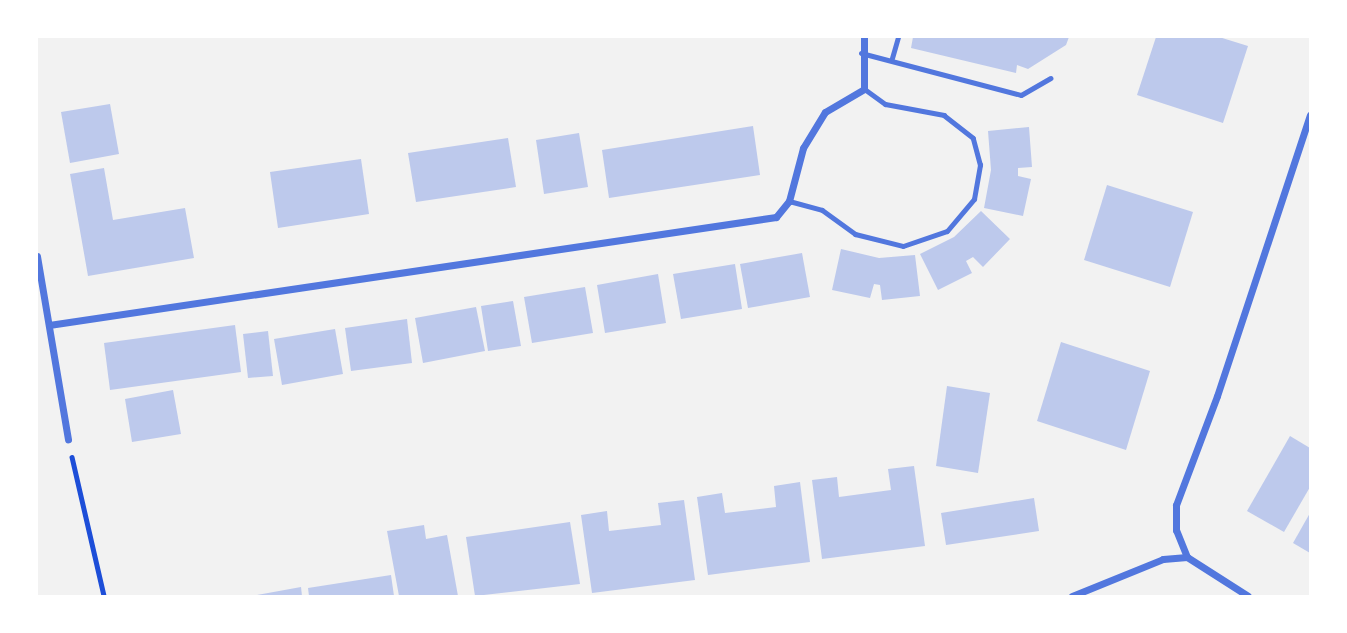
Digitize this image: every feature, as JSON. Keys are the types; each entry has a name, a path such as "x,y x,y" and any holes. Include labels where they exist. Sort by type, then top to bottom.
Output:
{"street":[{"path":"49,325 776,217 789,201 803,148 825,113 864,89 861,53 864,37"},
{"path":"1248,596 1187,557 1176,530 1176,505 1217,396 1310,115"},
{"path":"37,256 68,439"},
{"path":"1072,596 1163,559 1187,557"}],"lane":[{"path":"892,58 898,37"},
{"path":"861,53 892,58 1021,95 1050,78"},
{"path":"789,201 822,210 855,234 903,246 947,231 974,199 980,165 973,138 944,115 885,104 864,89"}],"path":[{"path":"68,439 104,596"}],"building":[{"path":"913,37 1069,37 1066,45 1028,69 1017,65 1016,73 911,48"},
{"path":"1156,37 1219,37 1248,46 1223,123 1137,95"},
{"path":"110,104 119,154 70,163 61,112"},
{"path":"753,126 760,175 609,198 602,150"},
{"path":"1029,127 1032,167 1018,168 1018,176 1031,179 1023,216 984,208 991,170 988,131"},
{"path":"579,133 588,187 544,194 536,140"},
{"path":"508,138 516,187 416,202 408,153"},
{"path":"361,159 369,214 278,228 270,172"},
{"path":"104,168 113,220 185,208 194,258 88,276 70,174"},
{"path":"1107,185 1193,212 1170,287 1084,260"},
{"path":"981,211 1010,239 983,267 973,257 966,261 972,273 938,290 920,254 954,237"},
{"path":"841,249 879,258 915,255 920,296 882,300 880,285 874,284 870,298 832,290"},
{"path":"802,253 810,297 748,308 740,264"},
{"path":"735,264 742,309 681,319 673,274"},
{"path":"658,274 666,323 605,333 597,285"},
{"path":"585,287 593,333 532,343 524,297"},
{"path":"513,301 521,346 488,351 481,306"},
{"path":"476,307 485,351 423,363 415,318"},
{"path":"407,319 412,363 351,371 345,328"},
{"path":"235,325 241,372 110,390 104,343"},
{"path":"335,329 343,374 282,385 274,339"},
{"path":"268,331 273,376 248,378 243,334"},
{"path":"1061,342 1150,371 1126,450 1037,421"},
{"path":"947,386 990,393 978,473 936,466"},
{"path":"173,390 181,434 132,442 125,399"},
{"path":"1290,436 1310,448 1310,487 1284,532 1247,511"},
{"path":"914,466 925,546 822,559 812,480 837,477 839,497 891,490 888,469"},
{"path":"800,482 810,562 708,575 697,497 722,493 725,513 776,507 774,486"},
{"path":"1034,498 1039,531 946,545 941,513"},
{"path":"684,500 695,580 592,593 581,515 607,511 609,531 661,525 658,503"},
{"path":"1310,513 1310,553 1293,543"},
{"path":"570,522 580,584 475,596 466,537"},
{"path":"424,525 426,539 447,535 458,596 399,596 387,531"},
{"path":"391,575 394,596 309,596 308,588"},
{"path":"301,587 302,596 257,596 257,595"}]}
